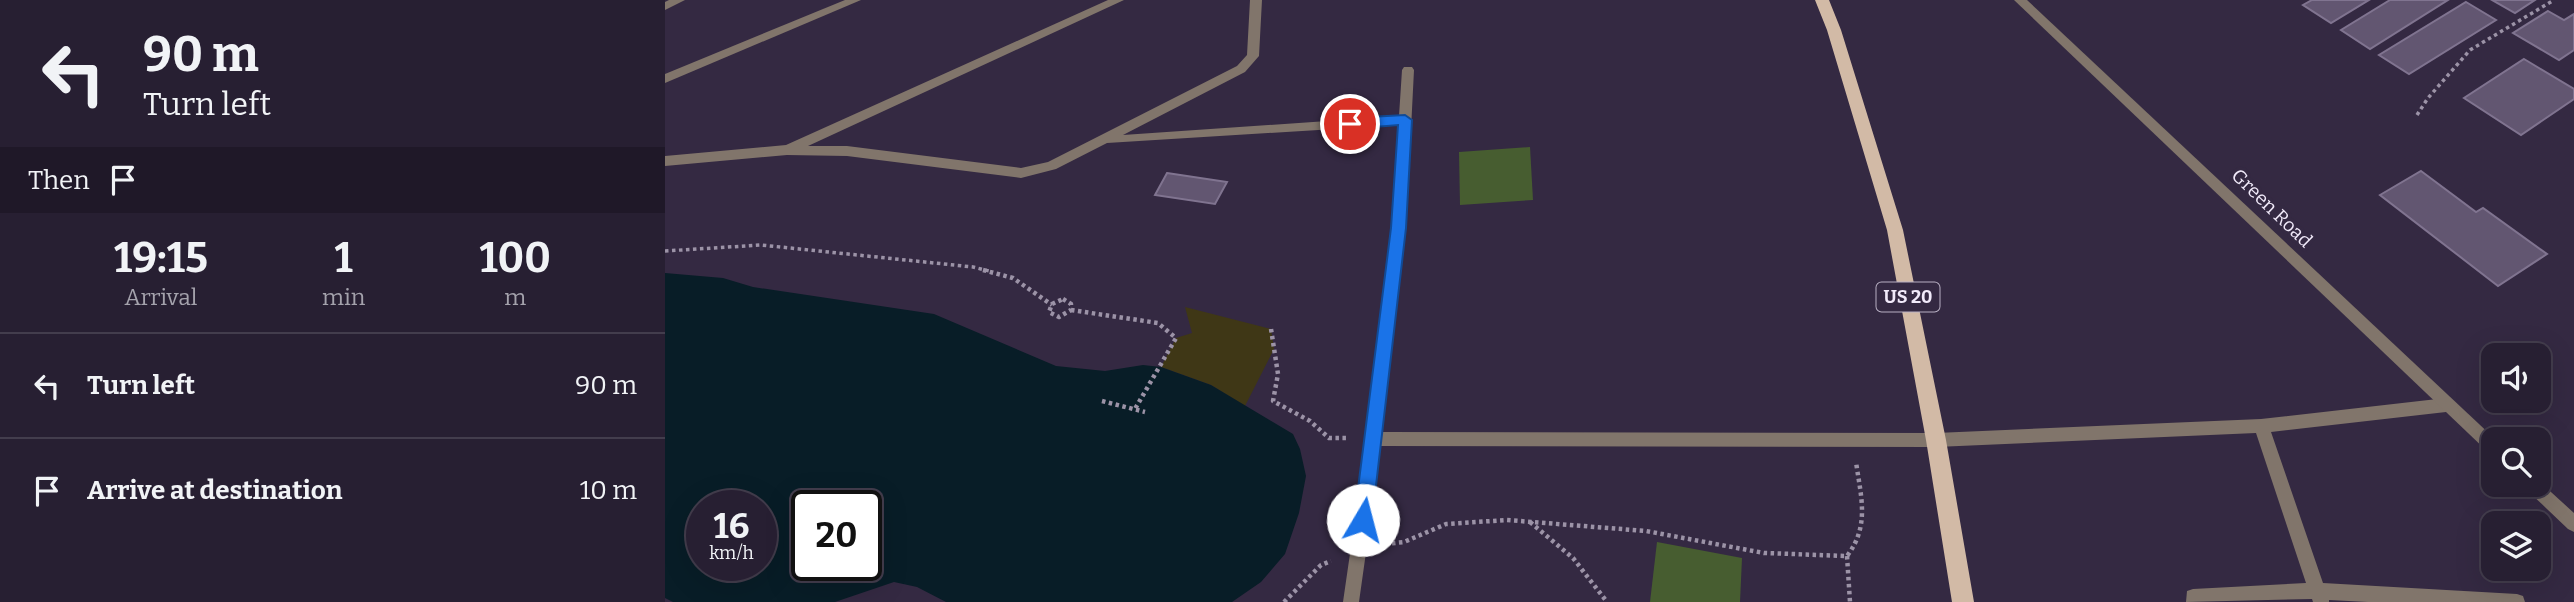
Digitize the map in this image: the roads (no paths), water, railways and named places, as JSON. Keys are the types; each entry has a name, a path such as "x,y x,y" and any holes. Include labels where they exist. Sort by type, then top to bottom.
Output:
{"main road":[{"name":"US 20","path":"1822,0 1834,30 1895,230 1936,440 1963,602"}],"street":[{"path":"665,6 679,0"},
{"path":"665,79 855,0"},
{"path":"787,150 1118,0"},
{"path":"665,161 787,150 847,151 1021,173 1051,166 1241,69 1253,56 1256,0"},
{"name":"Green Road","path":"2020,0 2481,436"},
{"path":"1351,602 1399,228 1408,70"},
{"path":"1103,140 1405,120"},
{"path":"1374,439 1936,440 2261,426 2446,405"},
{"path":"2261,426 2319,596"},
{"path":"2546,497 2574,524"},
{"path":"2194,602 2193,597 2319,596 2517,602"}],"water":[{"path":"665,273 723,278 753,287 934,314 1056,366 1105,371 1143,365 1161,367 1211,385 1293,434 1300,449 1306,476 1299,513 1285,554 1261,582 1232,602 946,602 917,587 894,582 835,602 673,602 665,598"}]}
